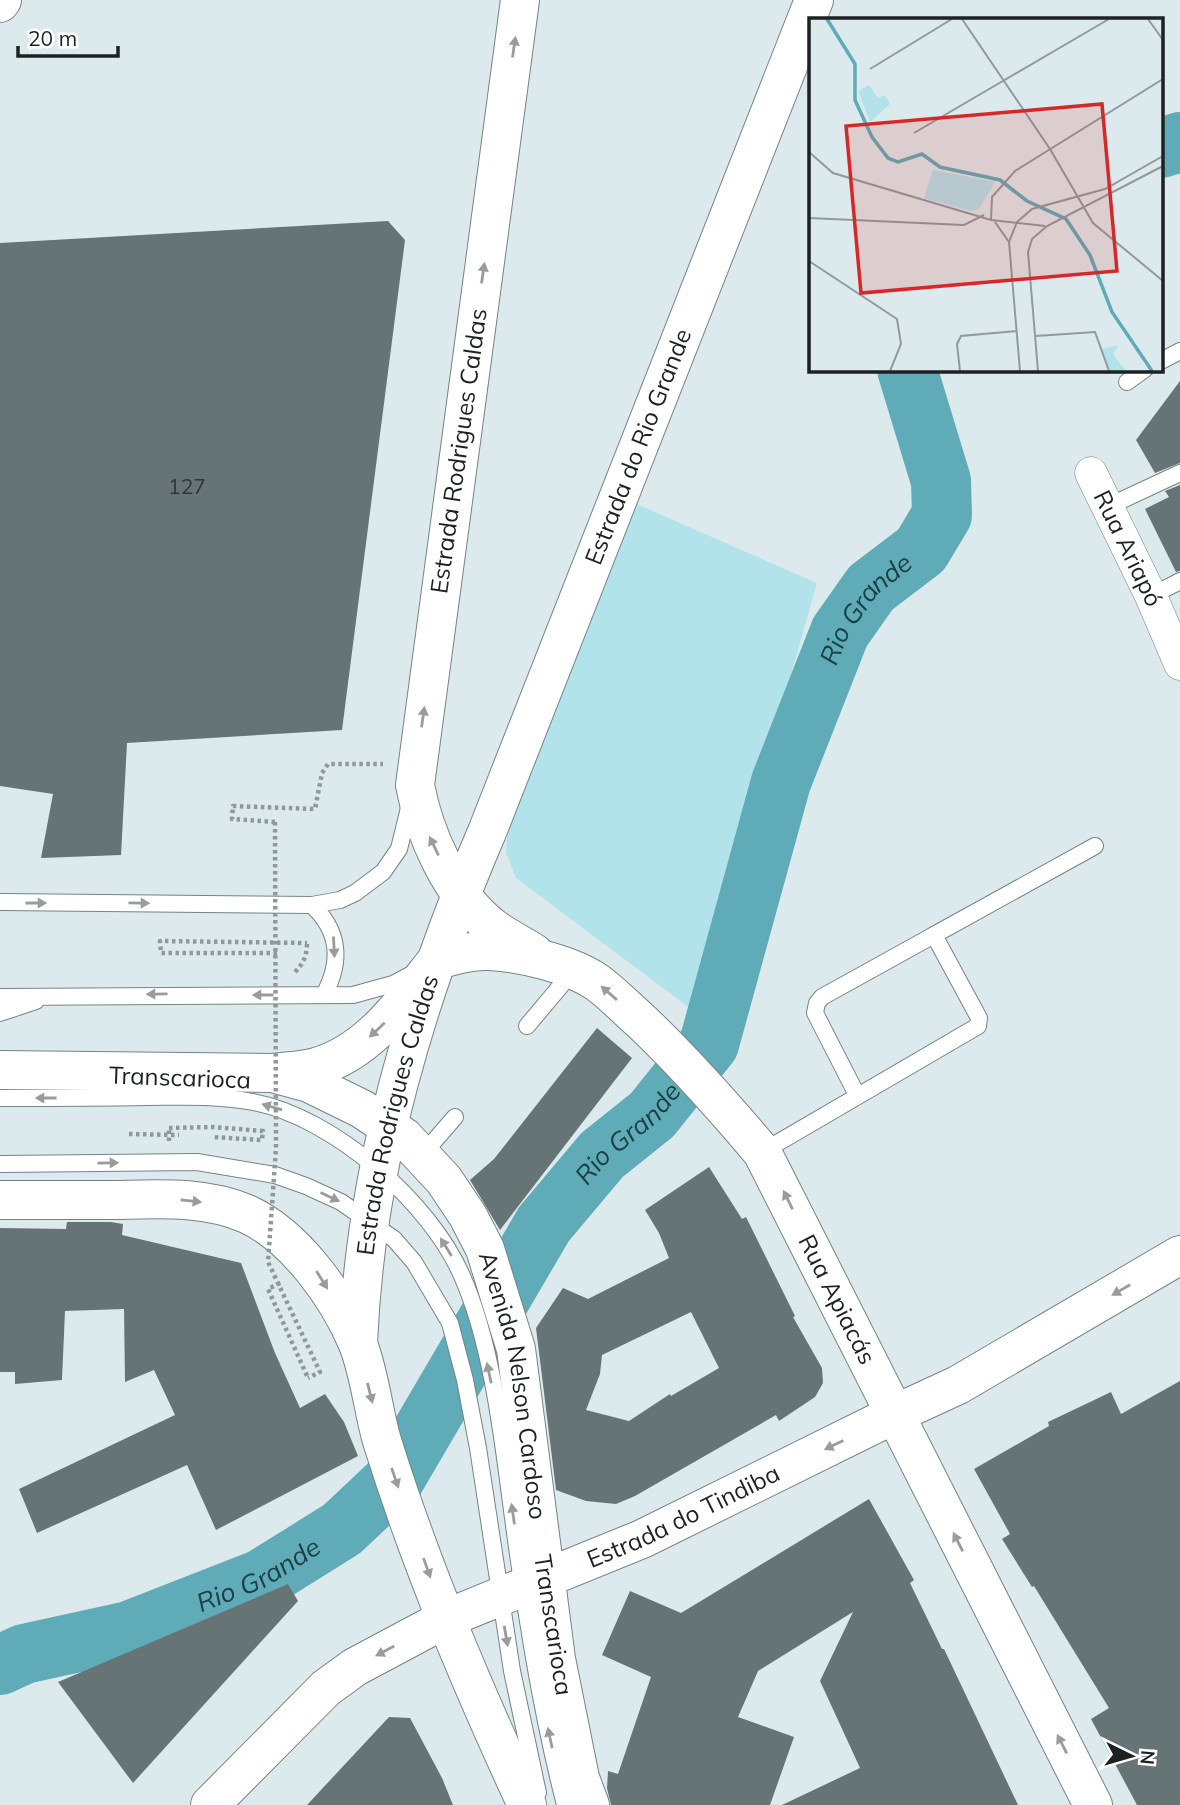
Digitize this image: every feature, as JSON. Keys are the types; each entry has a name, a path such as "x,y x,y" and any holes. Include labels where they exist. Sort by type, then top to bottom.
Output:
{"main road":[{"name":"Estrada Rodrigues Caldas","path":"520,0 404,774 428,834 443,865 461,892 491,926 561,966"},
{"name":"Estrada do Rio Grande","path":"461,892 814,0"},
{"name":"Estrada Rodrigues Caldas","path":"358,1345 360,1289 368,1220 388,1126 410,1043 461,892"},
{"name":"Rua Apiacás","path":"438,960 463,953 491,951 561,966 597,982 659,1039 729,1112 762,1152 1093,1805"},
{"path":"0,1070 272,1073 314,1068 345,1056 393,1014 438,960"},
{"name":"Avenida Nelson Cardoso","path":"272,1073 309,1083 362,1109 404,1137 444,1180 485,1249 516,1349 522,1586 561,1685 580,1778 590,1805"},
{"path":"0,1200 184,1199 217,1204 248,1215 274,1232 316,1270 358,1345 382,1441 445,1619 470,1682 527,1805"},
{"name":"Estrada do Tindiba","path":"210,1805 326,1688 355,1667 445,1619 642,1539 958,1385 1180,1255"}],"street":[{"name":"Rua Ariapó","path":"1091,473 1151,596 1180,664"}],"lane":[{"path":"1162,360 1180,351"},
{"path":"1127,382 1142,371"},
{"path":"1107,507 1180,473"},
{"path":"1151,596 1180,582"},
{"path":"0,902 312,905 340,900 355,893 383,872 399,849 404,774"},
{"path":"857,1095 815,1013 821,997 1096,846"},
{"path":"312,905 325,917 333,933 336,951 330,983 324,995"},
{"path":"762,1152 978,1026 979,1018 934,935"},
{"path":"0,997 353,995 393,984 438,960"},
{"path":"527,1026 561,966"},
{"path":"0,1013 48,998"},
{"name":"Transcarioca","path":"0,1098 196,1097 253,1101 292,1112 343,1141 378,1170 421,1213 446,1246 462,1275 474,1309 502,1437 535,1664 565,1805"},
{"path":"422,1155 455,1117"},
{"name":"Transcarioca","path":"0,1164 197,1162 248,1170 306,1186 341,1202 394,1239 414,1262 450,1323 465,1380 478,1448 522,1586 512,1671 542,1805"}],"path":[{"path":"307,1262 279,1283 268,1289 307,1378 320,1372 268,1262 276,1148 275,822 232,819 233,806 315,808 322,773 328,764 404,774"},
{"path":"294,972 302,964 306,935"},
{"path":"277,953 161,953 160,941 307,943"},
{"path":"169,1141 169,1128 213,1127 263,1131 261,1140 211,1137"},
{"path":"130,1134 185,1135"}],"shaded area":[{"path":"632,502 817,583 695,1012 516,878 506,853 508,820"}],"building":[{"path":"388,221 405,240 342,730 127,743 121,855 41,858 53,794 0,786 0,243"},
{"path":"1180,381 1180,463 1155,473 1136,440"},
{"path":"1180,485 1180,571 1176,572 1145,509 1169,497 1165,491"},
{"path":"597,1028 632,1058 500,1230 470,1180 494,1159"},
{"path":"709,1167 742,1219 746,1217 795,1316 793,1317 822,1368 823,1383 815,1397 779,1421 776,1415 635,1496 616,1504 586,1501 556,1490 536,1328 563,1288 588,1299 669,1258 659,1233 645,1210","holes":["691,1312 719,1368 671,1396 670,1394 629,1421 586,1410 600,1374 602,1355"]},
{"path":"67,1222 123,1224 122,1235 241,1263 275,1353 300,1408 325,1394 344,1422 358,1456 216,1530 187,1465 37,1533 19,1489 175,1415 154,1370 125,1382 124,1309 65,1311 62,1380 15,1384 15,1372 0,1372 0,1228 66,1229"},
{"path":"1180,1381 1180,1805 1137,1805 1091,1719 1109,1708 1002,1539 1010,1534 974,1469 1049,1426 1048,1422 1111,1392 1121,1414"},
{"path":"869,1499 914,1580 910,1583 1018,1805 782,1805 860,1768 820,1681 853,1612 758,1671 738,1717 794,1737 770,1805 611,1805 607,1788 608,1771 618,1774 651,1677 602,1655 630,1591 681,1613"},
{"path":"288,1584 298,1601 133,1783 58,1682"},
{"path":"389,1717 410,1718 442,1778 453,1805 307,1805"}],"waterway":[{"name":"Rio Grande","path":"1162,148 1180,142"},
{"name":"Rio Grande","path":"0,1665 24,1654 129,1631 262,1579 342,1529 394,1480 544,1224 602,1155 652,1115 709,1044 781,782 840,632 871,588 921,550 942,515 941,481 908,371"}]}
